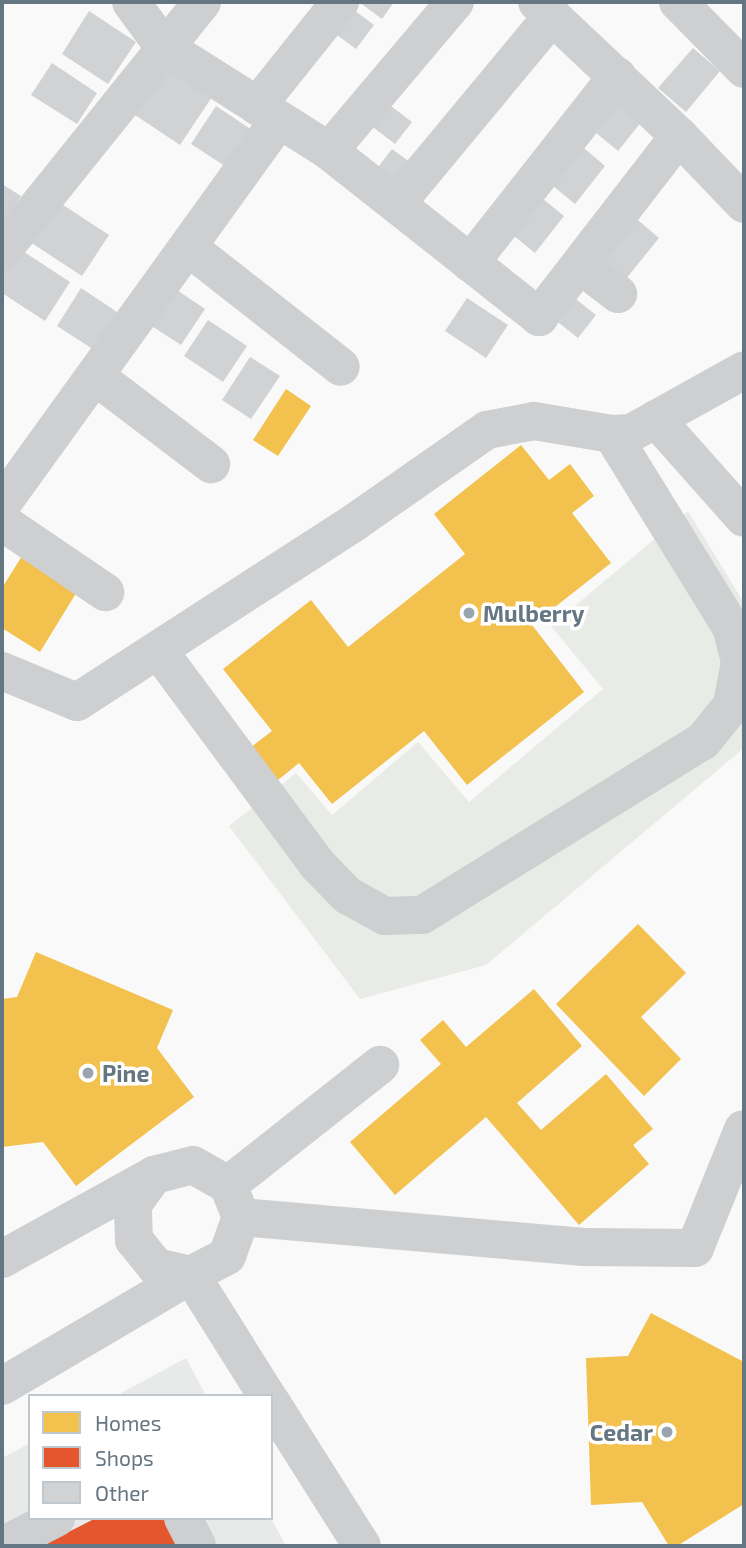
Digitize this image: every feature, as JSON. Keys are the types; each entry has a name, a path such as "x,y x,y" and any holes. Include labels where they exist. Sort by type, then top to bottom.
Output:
{"street":[{"path":"131,2 163,46 328,151 539,317 679,136"},
{"path":"2,251 163,46 201,2"},
{"path":"2,504 188,247 268,114 340,2"},
{"path":"328,151 455,2"},
{"path":"678,2 744,69"},
{"path":"397,203 544,9 679,136 744,204"},
{"path":"470,263 617,76"},
{"path":"188,247 341,367"},
{"path":"580,265 618,294"},
{"path":"2,671 77,702 159,651 486,430 534,421 612,434 631,432 744,370"},
{"path":"95,376 211,464"},
{"path":"656,419 744,518"},
{"path":"159,651 318,865 347,895 385,916 422,915 703,741 733,705 740,662 731,627 612,434"},
{"path":"2,522 105,592"},
{"path":"2,1387 227,1256 235,1201 380,1065"},
{"path":"2,1259 153,1175 192,1165 235,1201 584,1247 695,1248 743,1129"},
{"path":"153,1175 132,1204 134,1240 156,1268 191,1275 266,1394"},
{"path":"273,1405 362,1546"},
{"path":"2,1546 52,1520"},
{"path":"184,1520 197,1546"}],"shaded area":[{"path":"688,511 744,603 744,748 486,965 360,999 229,826 296,773 332,815 418,742 469,802 603,689 551,626"},
{"path":"186,1358 205,1394 120,1394"},
{"path":"28,1444 28,1520 272,1520 286,1546 2,1546 2,1458"}],"building: Homes":[{"path":"286,389 311,406 278,456 253,440"},
{"name":"Mulberry","path":"521,445 549,480 570,464 594,496 572,513 611,563 532,625 584,692 467,785 424,731 332,804 299,763 272,785 246,751 272,731 223,669 311,600 348,647 465,554 434,514"},
{"path":"22,556 78,590 40,652 2,628 2,588"},
{"path":"638,924 686,973 641,1017 681,1059 644,1096 556,1004"},
{"name":"Pine","path":"36,952 173,1010 157,1048 194,1097 76,1186 43,1142 2,1147 2,999 17,997"},
{"path":"534,989 582,1046 517,1103 541,1130 606,1074 653,1129 633,1145 649,1164 579,1225 486,1117 395,1195 350,1142 441,1064 420,1040 443,1020 466,1047"},
{"name":"Cedar","path":"651,1313 744,1362 744,1504 677,1546 669,1546 642,1502 591,1505 586,1358 628,1356"}],"building: Shops":[{"path":"92,1520 167,1520 180,1546 41,1546"}],"building: Other":[{"path":"343,2 374,25 356,49 325,26"},
{"path":"359,2 394,2 382,19"},
{"path":"89,11 136,42 108,84 62,54"},
{"path":"693,48 720,71 686,112 658,88"},
{"path":"52,63 97,93 77,124 31,95"},
{"path":"163,65 212,97 180,145 132,113"},
{"path":"612,88 646,116 618,151 584,123"},
{"path":"378,96 412,122 395,144 361,118"},
{"path":"216,106 252,130 228,168 191,144"},
{"path":"578,143 605,166 575,204 547,181"},
{"path":"392,149 418,168 398,195 372,175"},
{"path":"2,184 21,196 2,226"},
{"path":"537,194 564,216 535,253 508,231"},
{"path":"57,201 109,235 82,276 30,242"},
{"path":"632,215 659,238 625,280 597,258"},
{"path":"9,242 70,282 45,321 2,293 2,254"},
{"path":"171,286 205,309 181,345 147,323"},
{"path":"81,288 123,316 99,353 57,326"},
{"path":"572,296 596,315 578,338 554,319"},
{"path":"467,298 508,325 486,358 445,331"},
{"path":"208,320 247,346 223,382 184,356"},
{"path":"250,357 280,376 251,419 222,400"}],"place":[{"name":"Mulberry","path":"469,613"},
{"name":"Pine","path":"88,1073"},
{"name":"Cedar","path":"667,1432"}]}
